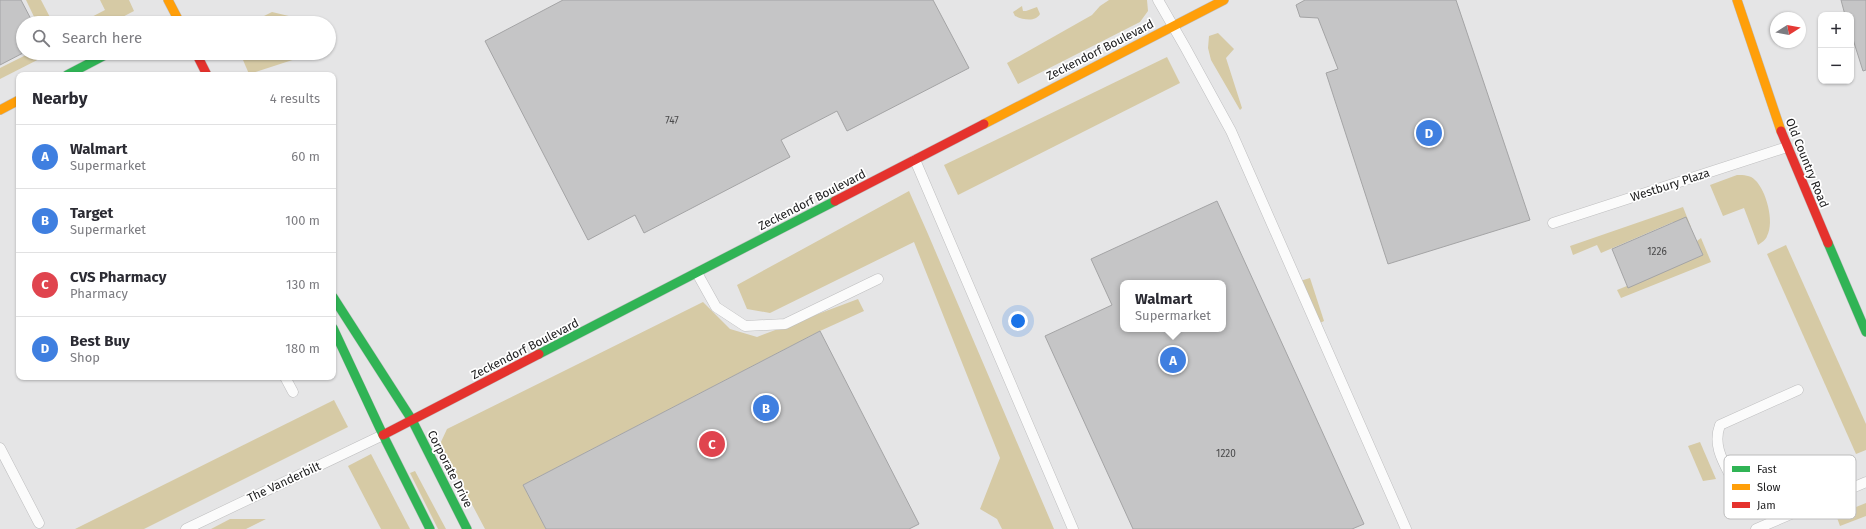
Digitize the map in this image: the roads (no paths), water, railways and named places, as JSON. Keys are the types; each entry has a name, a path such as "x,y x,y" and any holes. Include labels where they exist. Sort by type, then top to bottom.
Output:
{"street":[{"path":"168,0 177,16"},
{"name":"Zeckendorf Boulevard","path":"383,436 1224,0"},
{"name":"Old Country Road","path":"1737,0 1787,147 1866,332"},
{"path":"73,72 96,60"},
{"path":"200,60 206,72"},
{"path":"0,110 16,102"},
{"path":"336,302 412,420"},
{"path":"336,334 383,436 430,529"},
{"name":"Corporate Drive","path":"412,420 467,529"}],"lane":[{"path":"1158,0 1231,131 1406,529"},
{"name":"Westbury Plaza","path":"1553,224 1787,147"},
{"path":"915,160 1073,529"},
{"path":"697,272 716,307 746,326 785,324 878,278"},
{"path":"287,380 293,392"},
{"path":"1724,462 1718,450 1717,435 1720,425 1798,390"},
{"name":"The Vanderbilt","path":"186,529 383,436"},
{"path":"0,448 39,523"},
{"path":"1856,486 1866,482"},
{"path":"1756,529 1779,519"}],"place":[{"name":"Best Buy","path":"1429,133"},
{"name":"Walmart","path":"1173,360"},
{"name":"Target","path":"766,408"},
{"name":"CVS Pharmacy","path":"712,444"}]}
